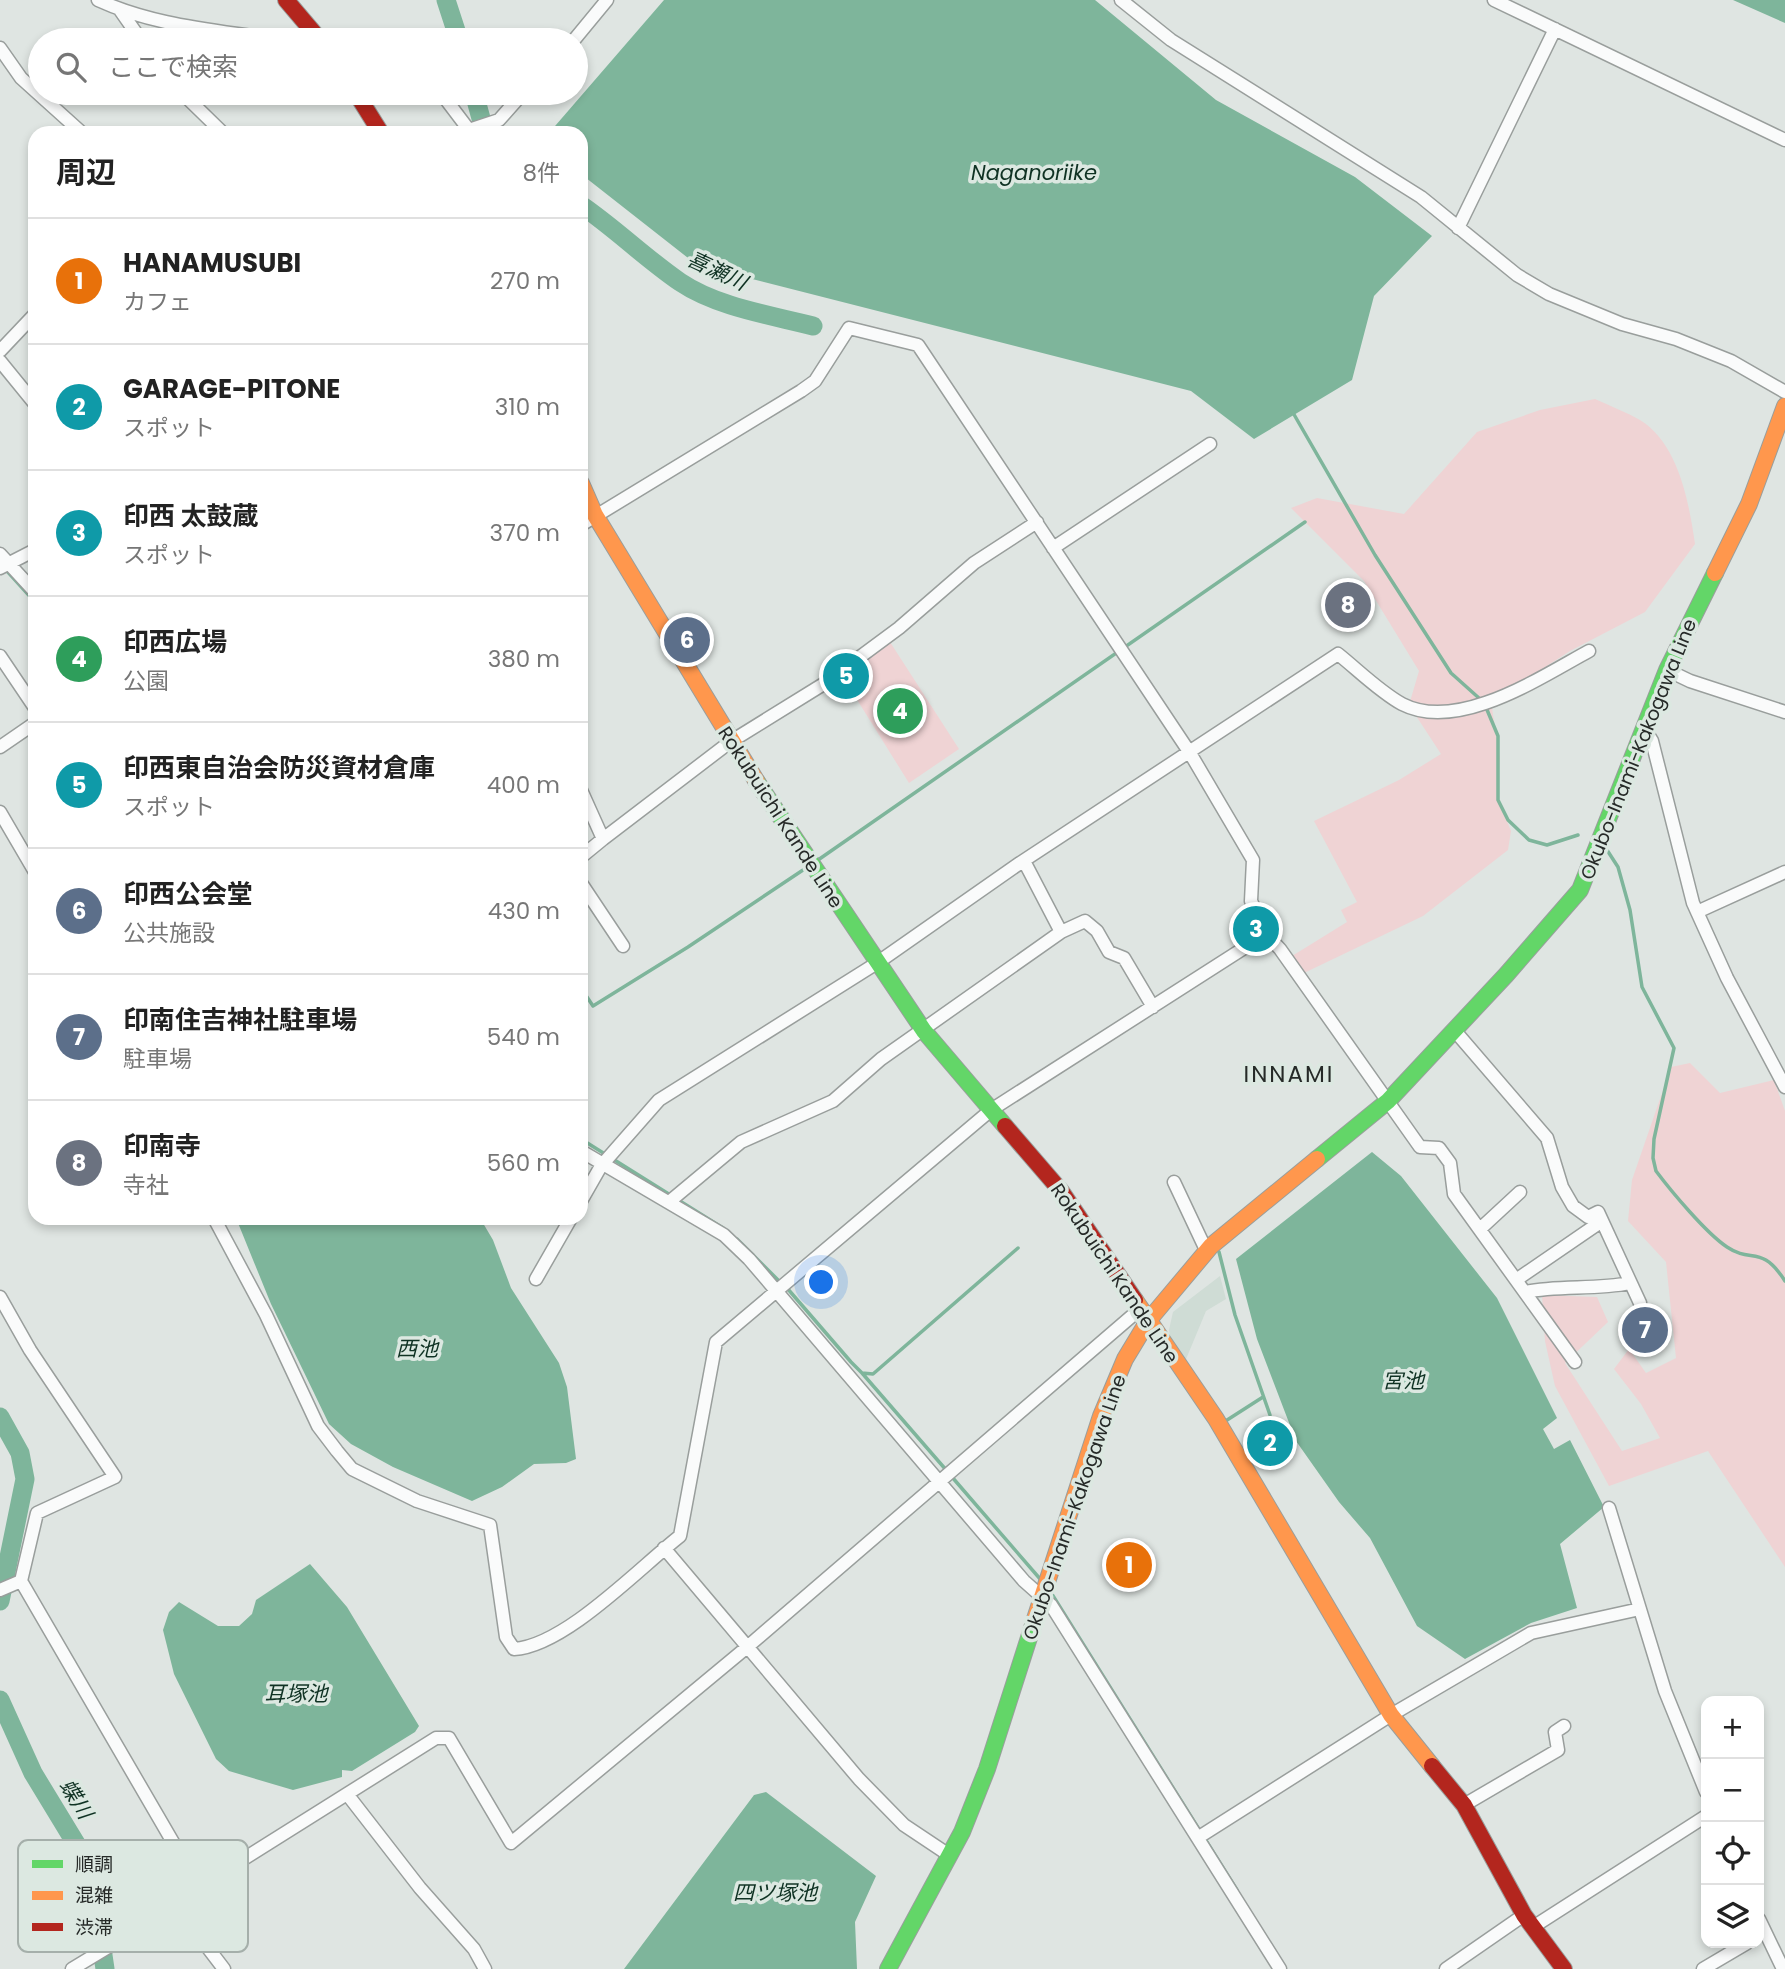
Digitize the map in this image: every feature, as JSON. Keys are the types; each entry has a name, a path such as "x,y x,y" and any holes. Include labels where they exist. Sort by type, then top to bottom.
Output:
{"main road":[{"path":"286,0 310,28"},
{"path":"364,105 378,126"},
{"name":"Okubo-Inami-Kakogawa Line","path":"888,1969 962,1832 987,1769 1101,1416 1144,1315 1207,1252 1388,1101 1455,1031 1580,890 1667,670 1749,503 1785,406"},
{"name":"Rokubuichi Kande Line","path":"588,499 730,742 923,1031 1061,1191 1216,1419 1391,1715 1464,1805 1528,1921 1564,1969"}],"street":[{"path":"98,0 120,10 200,28"},
{"path":"584,28 607,0"},
{"path":"1121,0 1192,54 1421,197 1517,275 1549,294 1622,324 1676,340 1731,361 1785,392"},
{"path":"1494,0 1785,140"},
{"path":"120,10 133,28"},
{"path":"1458,228 1555,29"},
{"path":"0,48 28,84"},
{"path":"51,105 74,126"},
{"path":"194,105 216,126"},
{"path":"450,105 466,126"},
{"path":"484,126 499,120 512,105"},
{"path":"0,351 28,321"},
{"path":"588,520 815,381 849,328 918,345 1190,753 1253,860 1251,901 1266,934 1280,948 1420,1147 1439,1148 1450,1163 1454,1194 1575,1362"},
{"path":"0,361 28,395"},
{"path":"1053,548 1210,444"},
{"path":"588,851 730,742 822,685 899,628 974,563 1037,522"},
{"path":"0,554 5,566 28,586"},
{"path":"5,566 28,554"},
{"path":"588,1189 601,1166 659,1100 777,1023 877,963 1024,861 1338,654 1403,705 1436,712 1485,704 1503,697 1589,651"},
{"path":"0,656 28,698"},
{"path":"1667,670 1690,681 1785,712"},
{"path":"0,747 28,728"},
{"path":"1644,728 1652,741 1698,912 1727,978 1785,1087"},
{"path":"588,806 603,839"},
{"path":"0,812 28,860"},
{"path":"1024,861 1061,932"},
{"path":"1698,912 1785,872"},
{"path":"588,893 624,946"},
{"path":"668,1202 741,1142 833,1101 881,1059 923,1031 981,981 1061,932 1085,921 1097,931 1109,952 1124,958 1153,1007"},
{"path":"218,1225 266,1315 318,1426 352,1469 417,1501 490,1525 506,1637 514,1650 553,1639 680,1536 716,1342 991,1110 1266,934"},
{"path":"1455,1031 1547,1138 1562,1187 1573,1206 1588,1217 1598,1212 1640,1303"},
{"path":"1772,1063 1785,1059"},
{"path":"588,1156 724,1235 778,1290 1024,1581 1043,1596 1199,1837 1280,1969"},
{"path":"1174,1182 1207,1252"},
{"path":"1480,1229 1520,1192"},
{"path":"1516,1280 1602,1221"},
{"path":"536,1279 567,1225"},
{"path":"1525,1292 1541,1289 1601,1289 1630,1283"},
{"path":"0,1297 30,1350 115,1477 37,1513 21,1581 172,1840"},
{"path":"248,1856 436,1738 449,1738 511,1843 746,1648 939,1481 1144,1315"},
{"path":"1609,1508 1665,1691 1701,1780"},
{"path":"664,1548 859,1779 904,1825 948,1855"},
{"path":"0,1590 21,1581"},
{"path":"1199,1837 1391,1715 1531,1633 1640,1609"},
{"path":"1464,1805 1559,1750 1555,1732 1564,1727"},
{"path":"347,1794 420,1888 474,1949 485,1969"},
{"path":"1446,1969 1701,1819"},
{"path":"1764,1939 1783,1969"},
{"path":"1703,1969 1738,1948"},
{"path":"72,1969 100,1952"},
{"path":"211,1952 224,1969"}],"shaded area":[{"path":"1595,399 1640,420 1664,444 1680,476 1695,544 1645,612 1570,651 1491,702 1500,758 1497,797 1511,831 1508,850 1423,916 1304,973 1292,956 1347,922 1341,910 1357,902 1314,821 1399,780 1441,754 1409,705 1419,671 1364,581 1291,508 1317,498 1404,514 1477,432 1540,410"},
{"path":"890,642 959,749 909,783 841,674"},
{"path":"1690,1063 1720,1093 1774,1080 1785,1111 1785,1567 1708,1451 1609,1486 1555,1386 1545,1341 1542,1295 1597,1297 1608,1322 1565,1363 1622,1451 1660,1438 1641,1404 1614,1369 1629,1349 1646,1373 1676,1358 1666,1262 1628,1221 1632,1180 1671,1067"},
{"path":"1220,1276 1226,1299 1206,1311 1184,1364 1171,1342 1169,1330 1173,1312"}],"water":[{"name":"Naganoriike","path":"664,0 1095,0 1216,100 1355,177 1432,236 1374,296 1352,380 1254,439 1191,391 697,265 588,179 588,126 555,126 573,105 588,105 588,88"},
{"path":"1733,0 1785,0 1785,23"},
{"name":"宮池","path":"1372,1152 1401,1176 1497,1298 1557,1418 1543,1429 1554,1449 1570,1440 1604,1507 1560,1544 1577,1608 1531,1623 1465,1659 1417,1626 1370,1538 1339,1502 1296,1441 1257,1339 1236,1259"},
{"name":"西池","path":"239,1225 484,1225 493,1240 511,1288 559,1363 567,1387 576,1459 566,1463 534,1464 502,1487 472,1501 393,1467 351,1444 329,1424 271,1304"},
{"name":"耳塚池","path":"310,1564 347,1607 419,1726 415,1732 352,1771 342,1770 342,1777 293,1790 229,1771 216,1759 174,1674 163,1630 169,1612 179,1602 218,1626 239,1626 252,1614 256,1600"},
{"name":"四ツ塚池","path":"766,1792 876,1876 855,1922 857,1969 624,1969 754,1795"}],"waterway":[{"name":"喜瀬川","path":"446,0 455,28"},
{"name":"喜瀬川","path":"477,105 483,126"},
{"name":"喜瀬川","path":"588,210 667,273 695,291 744,309 813,326"},
{"path":"1292,411 1375,555 1451,673 1480,699"},
{"path":"818,860 1305,522"},
{"path":"6,570 28,594"},
{"path":"1485,705 1498,736 1498,800 1508,820 1529,840 1547,845 1578,835"},
{"path":"1607,850 1618,867 1630,910 1642,987 1674,1048 1654,1139 1653,1158 1656,1171 1689,1211 1719,1241 1736,1252 1763,1258 1785,1281"},
{"path":"588,998 593,1006 688,947 809,866"},
{"path":"588,1143 723,1228"},
{"path":"737,1239 781,1283"},
{"path":"787,1288 851,1362 862,1373 873,1374 1018,1248"},
{"path":"1219,1252 1235,1315 1270,1415"},
{"path":"862,1373 947,1471"},
{"path":"1224,1422 1263,1397"},
{"name":"蝶川","path":"0,1417 20,1453 25,1479 0,1601"},
{"path":"952,1477 1041,1580"},
{"path":"1050,1591 1237,1890"},
{"name":"蝶川","path":"0,1700 33,1773 74,1840"},
{"name":"蝶川","path":"103,1952 105,1969"}],"traffic: fast":[{"path":"1317,1159 1388,1101 1506,975 1580,890 1667,670 1715,573"},
{"path":"757,782 924,1031 1005,1126"},
{"path":"888,1969 962,1832 987,1769 1034,1622"}],"traffic: slow":[{"path":"1715,573 1749,504 1785,406"},
{"path":"588,499 595,515 757,782"},
{"path":"1034,1622 1101,1416 1125,1359 1148,1321 1211,1246 1317,1159"},
{"path":"1135,1300 1216,1419 1391,1715 1432,1766"}],"traffic: jam":[{"path":"286,0 310,28"},
{"path":"364,105 377,126"},
{"path":"1005,1126 1061,1191 1135,1300"},
{"path":"1432,1766 1464,1805 1524,1915 1564,1969"}],"place":[{"name":"印南寺","path":"1348,605"},
{"name":"印西公会堂","path":"687,640"},
{"name":"印西東自治会防災資材倉庫","path":"846,676"},
{"name":"印西広場","path":"900,711"},
{"name":"印西 太鼓蔵","path":"1256,929"},
{"name":"印南住吉神社駐車場","path":"1645,1330"},
{"name":"GARAGE-PITONE","path":"1270,1443"},
{"name":"HANAMUSUBI","path":"1129,1565"}],"district":[{"name":"INNAMI","path":"1289,1074"}]}
